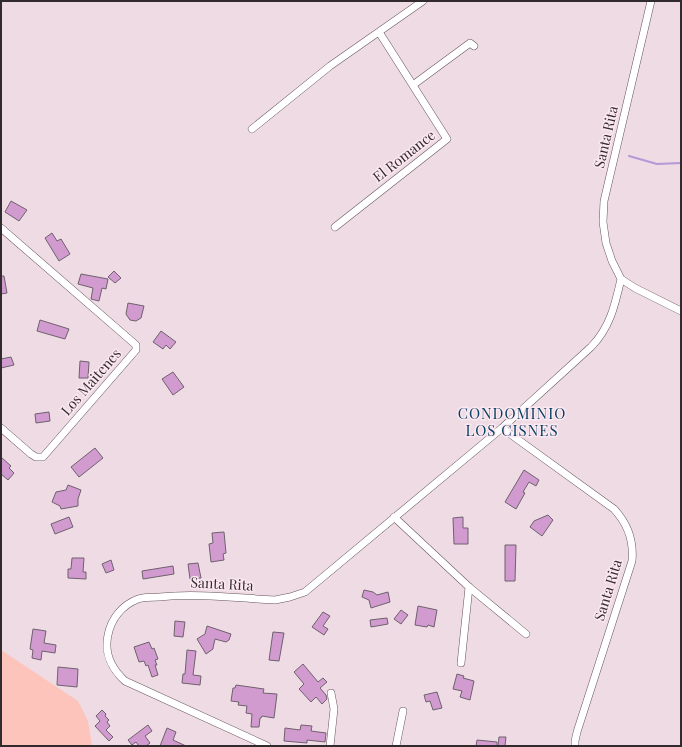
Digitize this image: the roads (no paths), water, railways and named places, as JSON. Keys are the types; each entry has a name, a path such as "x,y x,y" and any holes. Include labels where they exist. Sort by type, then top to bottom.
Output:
{"street":[{"path":"252,129 330,66 423,1"},
{"name":"Santa Rita","path":"651,1 604,201 603,222 606,243 612,262 621,278 635,288 681,310"},
{"name":"El Romance","path":"335,227 447,139 379,32"},
{"path":"413,85 470,43 474,46"},
{"name":"Los Maitenes","path":"1,228 136,345 136,350 43,457 36,457 31,454 1,428"},
{"name":"Santa Rita","path":"267,746 125,681 112,666 108,653 107,640 113,620 122,609 140,598 177,595 275,600 305,592 502,428 591,347 601,336 612,315 621,278"},
{"name":"Santa Rita","path":"502,428 614,509 624,521 631,541 632,561 577,732 575,746"},
{"path":"394,517 469,587 526,634"},
{"path":"460,663 469,587"},
{"path":"330,746 334,709 331,693"},
{"path":"396,746 403,711"}],"waterway":[{"path":"629,156 657,164 681,163"}],"district":[{"name":"CONDOMINIO LOS CISNES","path":"512,422"}]}
